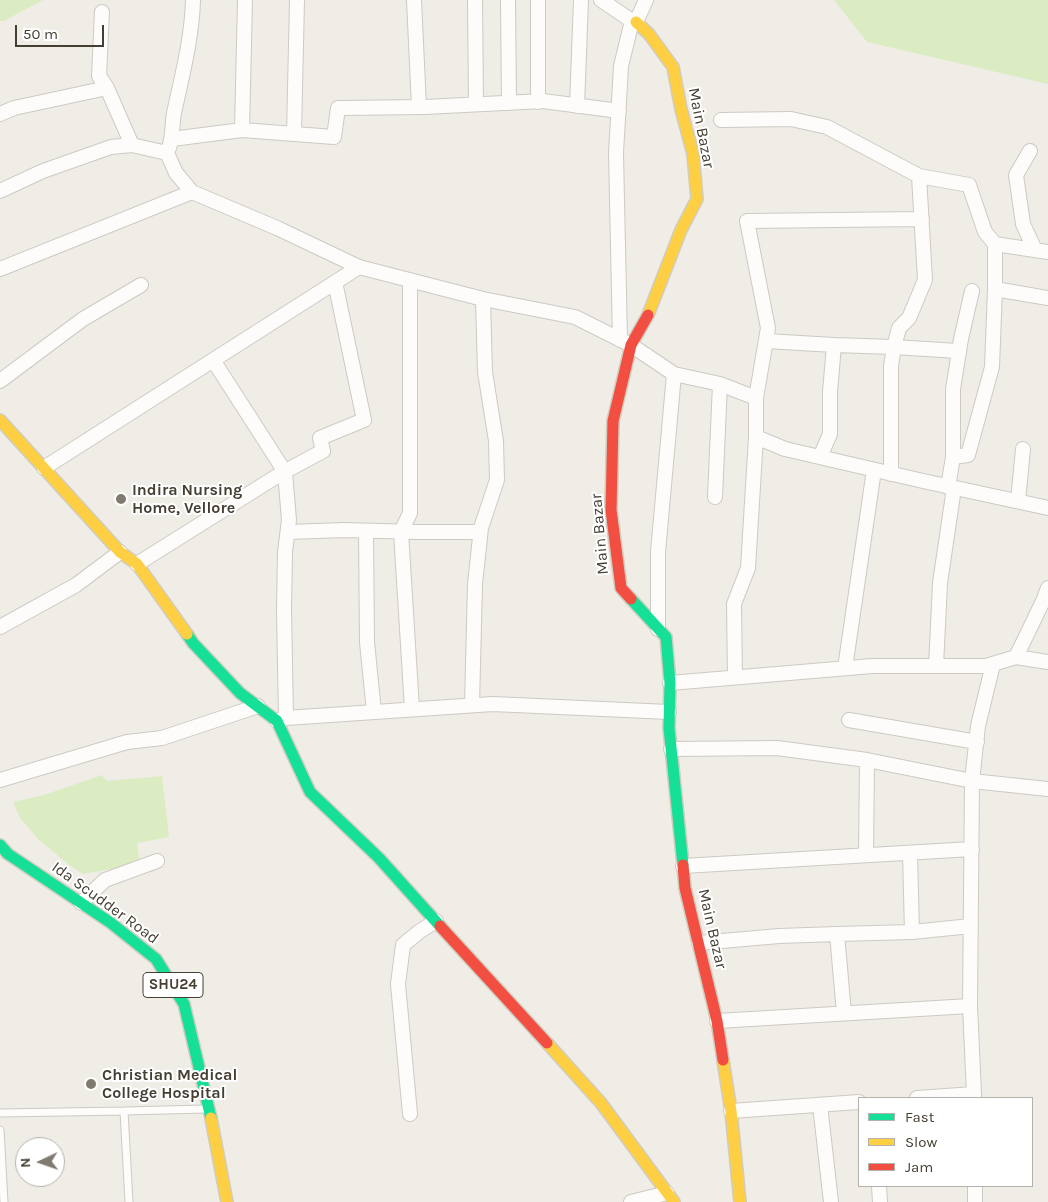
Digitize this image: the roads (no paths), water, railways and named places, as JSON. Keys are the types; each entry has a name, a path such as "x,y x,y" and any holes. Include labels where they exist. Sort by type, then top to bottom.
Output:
{"street":[{"path":"193,0 187,50 173,116 172,139 167,153 176,173 192,192 277,228 359,267 483,299 575,317 626,343 674,374 720,384 756,398"},
{"path":"242,130 245,0"},
{"path":"294,134 297,0"},
{"path":"414,0 418,107"},
{"path":"475,0 476,104"},
{"path":"508,0 509,103"},
{"path":"538,0 538,102"},
{"path":"577,106 581,0"},
{"path":"601,0 634,21"},
{"path":"626,343 616,154 621,66 634,21 646,0"},
{"path":"102,12 99,76 107,88 132,145"},
{"name":"Main Bazar","path":"634,21 650,34 673,67 681,110 693,154 697,200 681,230 648,315 626,343 613,421 611,510 621,588 666,638 670,684 668,728 685,888 717,1021 730,1111 740,1202"},
{"path":"0,114 14,108 107,88"},
{"path":"172,139 242,130 334,137 338,108 538,102 619,111"},
{"path":"721,120 791,119 827,127 920,176 969,185 985,232 995,244 992,367 968,455 953,457"},
{"path":"0,191 43,172 111,147 132,145 167,153"},
{"path":"1030,151 1016,175 1023,224 1042,251"},
{"path":"891,474 891,366 894,346 899,328 909,318 924,280 920,176"},
{"path":"0,270 192,192"},
{"path":"735,677 734,604 748,568 756,437 756,398 768,328 747,221 922,219"},
{"path":"995,244 1042,251"},
{"path":"44,468 359,267"},
{"path":"410,280 410,513 401,532 412,709"},
{"path":"137,564 285,472 323,452 320,438 364,420 335,282"},
{"path":"0,380 83,319 141,286"},
{"path":"995,289 1038,298 1048,298"},
{"path":"936,666 940,584 953,457 953,389 972,291"},
{"path":"472,705 475,584 480,532 497,480 496,441 486,372 483,299"},
{"path":"766,341 894,346 959,353"},
{"path":"820,457 830,434 830,392 834,345"},
{"path":"213,360 285,472 289,520 285,552 281,719 310,792 379,858 601,1103 670,1197 631,1202"},
{"path":"658,629 658,552 674,374"},
{"path":"715,497 720,384"},
{"path":"0,420 120,552 137,564 193,643 240,693 281,719 493,704 669,712"},
{"path":"756,437 785,449 1048,508"},
{"path":"1018,501 1024,449"},
{"path":"845,668 874,470"},
{"path":"288,532 344,530 480,532"},
{"path":"366,531 367,642 374,712"},
{"path":"0,627 76,585 120,552"},
{"path":"1016,657 1048,588"},
{"path":"670,684 872,666 986,666 1016,657 1048,662"},
{"path":"946,1097 974,1096 970,1006 972,781 978,726 993,664"},
{"path":"0,780 127,742 162,738 258,706"},
{"path":"849,720 976,742"},
{"path":"671,749 777,748 867,760 972,781 1048,789"},
{"path":"866,855 867,760"},
{"name":"Ida Scudder Road","path":"0,845 8,854 111,923 156,959 184,1004 209,1109 226,1202"},
{"path":"683,866 972,849"},
{"path":"910,853 912,932"},
{"path":"81,903 105,880 157,861"},
{"path":"410,1114 398,984 403,945 420,930 436,921"},
{"path":"699,943 778,936 912,932 971,926"},
{"path":"837,934 844,1013"},
{"path":"717,1021 970,1006"},
{"path":"730,1111 858,1102"},
{"path":"820,1105 831,1202"},
{"path":"879,1187 880,1202"},
{"path":"975,1187 975,1202"}],"lane":[{"path":"0,1114 209,1109"},
{"path":"124,1111 129,1202"},
{"path":"0,1130 4,1202"}],"place":[{"name":"Indira Nursing Home, Vellore","path":"121,499"},
{"name":"Christian Medical College Hospital","path":"91,1084"}]}
